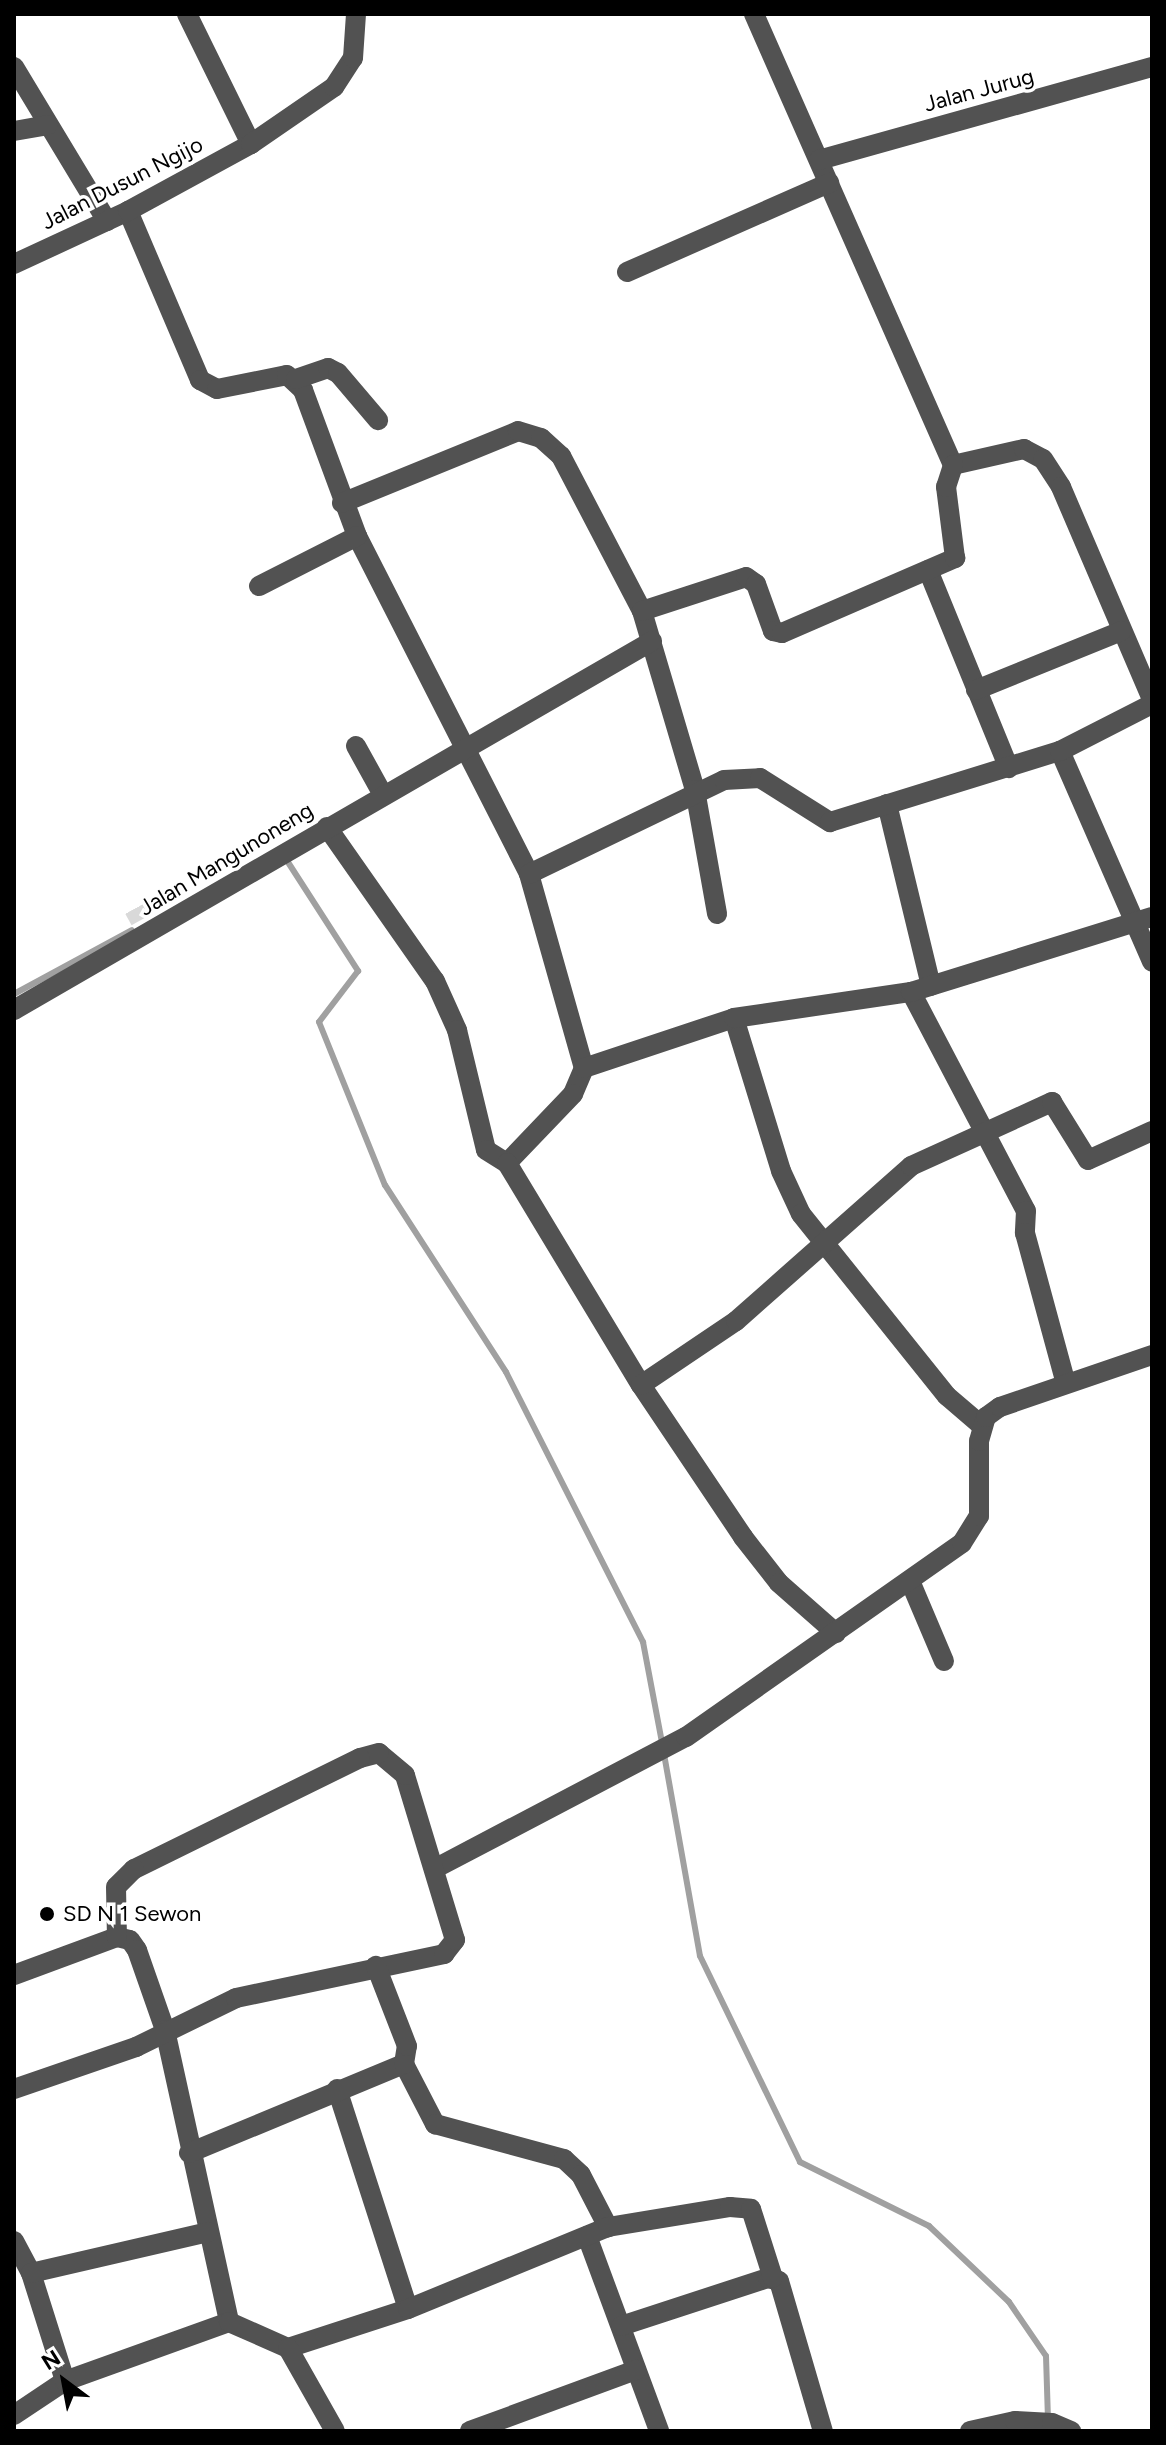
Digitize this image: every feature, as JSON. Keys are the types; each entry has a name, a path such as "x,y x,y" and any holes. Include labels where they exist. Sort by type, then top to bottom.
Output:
{"street":[{"path":"187,14 251,144"},
{"name":"Jalan Dusun Ngijo","path":"14,264 128,211 251,144 349,71 356,14"},
{"path":"642,611 746,577 756,584 773,631 782,633 958,555 946,487 953,465 754,14"},
{"path":"14,67 107,221"},
{"name":"Jalan Jurug","path":"819,160 1152,67"},
{"path":"14,131 47,125"},
{"path":"627,272 829,183"},
{"path":"128,211 200,380 217,389 287,375 296,379 328,368 338,373 378,420"},
{"path":"296,379 357,536 462,749 529,874 584,1068 573,1094 507,1163"},
{"path":"342,503 488,440 518,431 541,438 561,456 642,611 695,790 717,914"},
{"path":"529,874 695,790 724,780 760,778 779,785 825,821 1060,751 1152,702 1061,487 1043,459 1024,449 953,465"},
{"path":"259,586 357,536"},
{"path":"928,570 1009,768"},
{"path":"976,690 1121,631"},
{"name":"Jalan Mangunoneng","path":"14,1010 144,927 265,865 652,641"},
{"path":"356,746 383,795"},
{"path":"1060,751 1144,920 1152,962"},
{"path":"887,804 931,986"},
{"path":"327,827 435,981 457,1030 478,1131 486,1150 507,1163 641,1385 770,1572 811,1616 836,1633"},
{"path":"584,1068 734,1018 911,992 1144,920"},
{"path":"911,992 1026,1211 1025,1233 1066,1384"},
{"path":"734,1018 790,1195 947,1396 982,1426"},
{"path":"641,1385 736,1321 827,1244 911,1166 1052,1102 1088,1160 1152,1131"},
{"path":"436,1868 641,1764 686,1737 962,1543 977,1525 982,1426 1000,1407 1152,1355"},
{"path":"910,1581 944,1661"},
{"path":"14,2089 86,2066 236,1998 444,1954 454,1946 436,1868 405,1775 379,1753 360,1758 134,1869 116,1887 117,1937"},
{"path":"14,1975 117,1937 130,1940 137,1950 165,2030 189,2153 229,2322"},
{"path":"376,1966 407,2046 404,2064 435,2124 564,2159 581,2175 608,2227"},
{"path":"189,2153 337,2089 404,2064"},
{"path":"337,2089 408,2309"},
{"path":"288,2348 408,2309 608,2227 748,2207 773,2278 784,2291 823,2431"},
{"path":"31,2273 208,2232"},
{"path":"587,2236 659,2431"},
{"path":"14,2241 31,2273 65,2381"},
{"path":"621,2326 773,2278"},
{"path":"14,2415 65,2381 229,2322 288,2348 335,2431"},
{"path":"470,2431 636,2370"},
{"path":"970,2431 1015,2421 1062,2427"}],"waterway":[{"path":"284,856 358,971 319,1022 385,1185 506,1372 643,1642 662,1743"},
{"path":"14,994 132,930"},
{"path":"664,1754 700,1956 800,2162 929,2226 1009,2302 1046,2356 1048,2419"}],"tunnel":[{"path":"134,909 140,920"}],"place":[{"name":"SD N 1 Sewon","path":"47,1914"}]}
